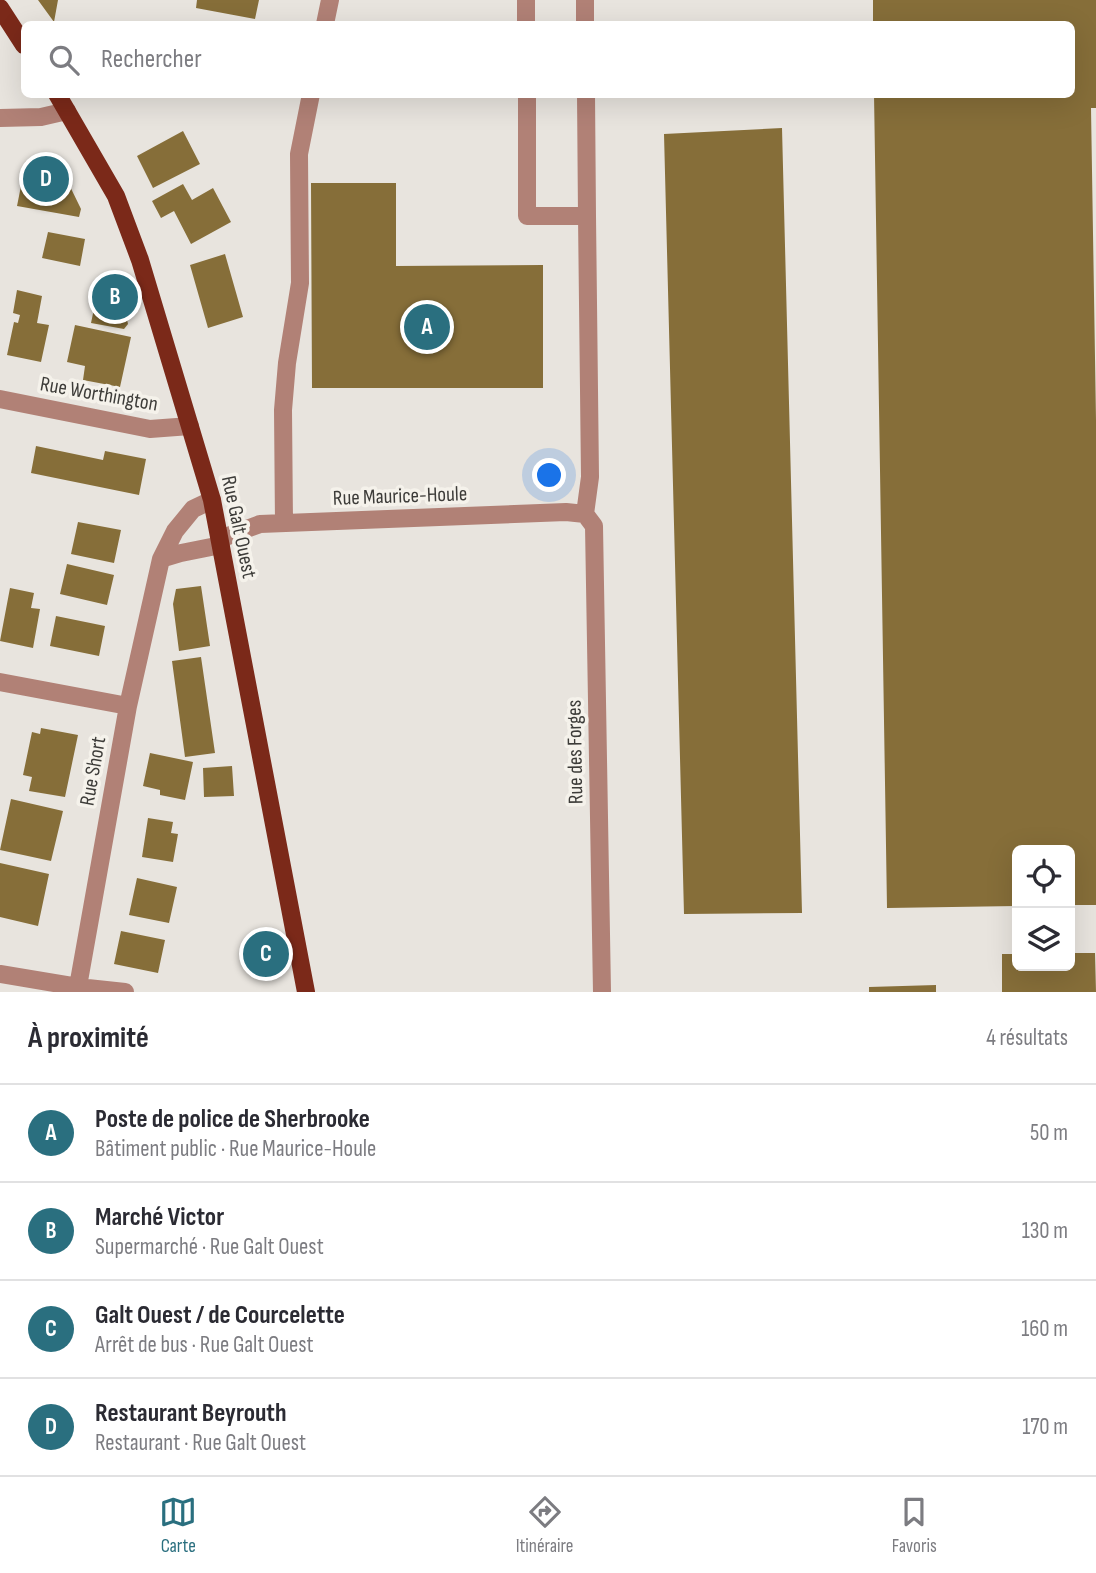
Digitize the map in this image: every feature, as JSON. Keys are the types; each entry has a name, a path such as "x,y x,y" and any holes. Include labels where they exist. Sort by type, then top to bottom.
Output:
{"main road":[{"path":"0,8 21,40"},
{"name":"Rue Galt Ouest","path":"59,98 121,209 140,260 212,500 306,992"}],"street":[{"path":"326,21 330,0"},
{"path":"526,0 526,21"},
{"path":"585,0 585,21"},
{"path":"284,523 283,410 287,363 300,283 299,154 310,98"},
{"path":"527,98 527,216 587,216"},
{"path":"585,514 590,477 586,98"},
{"path":"0,118 41,117 67,111"},
{"name":"Rue Worthington","path":"0,400 150,429 190,426"},
{"name":"Rue Short","path":"78,990 128,706 161,559 175,531 193,509 212,500"},
{"name":"Rue Maurice-Houle","path":"220,542 260,524 566,512 585,514"},
{"name":"Rue des Forges","path":"585,514 594,526 602,992"},
{"path":"161,559 220,542"},
{"path":"0,682 128,706"},
{"path":"0,974 78,990 125,992"}],"building":[{"path":"38,0 58,0 53,21"},
{"path":"197,0 259,0 255,19 196,8"},
{"path":"873,0 1096,0 1096,108 1091,108 1096,420 1096,905 1075,905 1075,845 1012,845 1012,906 887,908 874,98 1075,98 1075,21 873,21"},
{"path":"782,128 802,913 684,914 664,134"},
{"path":"183,131 200,164 153,188 137,156"},
{"path":"26,161 61,168 81,209 79,217 17,206"},
{"path":"311,183 396,183 396,266 543,265 543,388 312,388"},
{"path":"183,184 192,200 213,188 231,222 191,244 174,211 161,218 152,201"},
{"path":"48,232 85,239 80,266 42,258"},
{"path":"225,254 243,317 208,328 190,265"},
{"path":"17,290 42,296 37,323 49,325 41,362 7,355 14,322 18,323 20,315 13,313"},
{"path":"98,290 121,294 128,324 124,329 91,323"},
{"path":"75,325 131,337 120,387 83,380 85,366 67,362"},
{"path":"36,446 103,460 105,451 146,459 139,495 31,473"},
{"path":"78,522 121,530 114,563 71,554"},
{"path":"67,564 114,575 107,605 60,594"},
{"path":"201,586 210,646 179,651 173,604 176,589"},
{"path":"10,588 34,593 31,608 40,609 33,648 0,641"},
{"path":"56,616 105,626 99,656 50,646"},
{"path":"201,657 215,753 185,757 172,661"},
{"path":"41,728 78,735 65,797 29,791 32,777 23,775 32,732 40,734"},
{"path":"150,753 193,762 185,800 160,795 160,790 143,786"},
{"path":"232,766 234,796 204,797 203,768"},
{"path":"11,799 63,811 51,861 0,850"},
{"path":"148,818 173,822 171,833 178,834 173,862 142,857"},
{"path":"0,863 49,874 38,926 0,917"},
{"path":"137,878 177,887 169,923 129,915"},
{"path":"121,931 165,940 158,973 114,964"},
{"path":"1075,953 1095,953 1096,992 1002,992 1002,954 1012,954 1012,971 1075,971"},
{"path":"936,985 936,992 869,992 869,987"}],"place":[{"name":"Restaurant Beyrouth","path":"46,179"},
{"name":"Marché Victor","path":"115,297"},
{"name":"Poste de police de Sherbrooke","path":"427,327"},
{"name":"Galt Ouest / de Courcelette","path":"266,954"}]}
